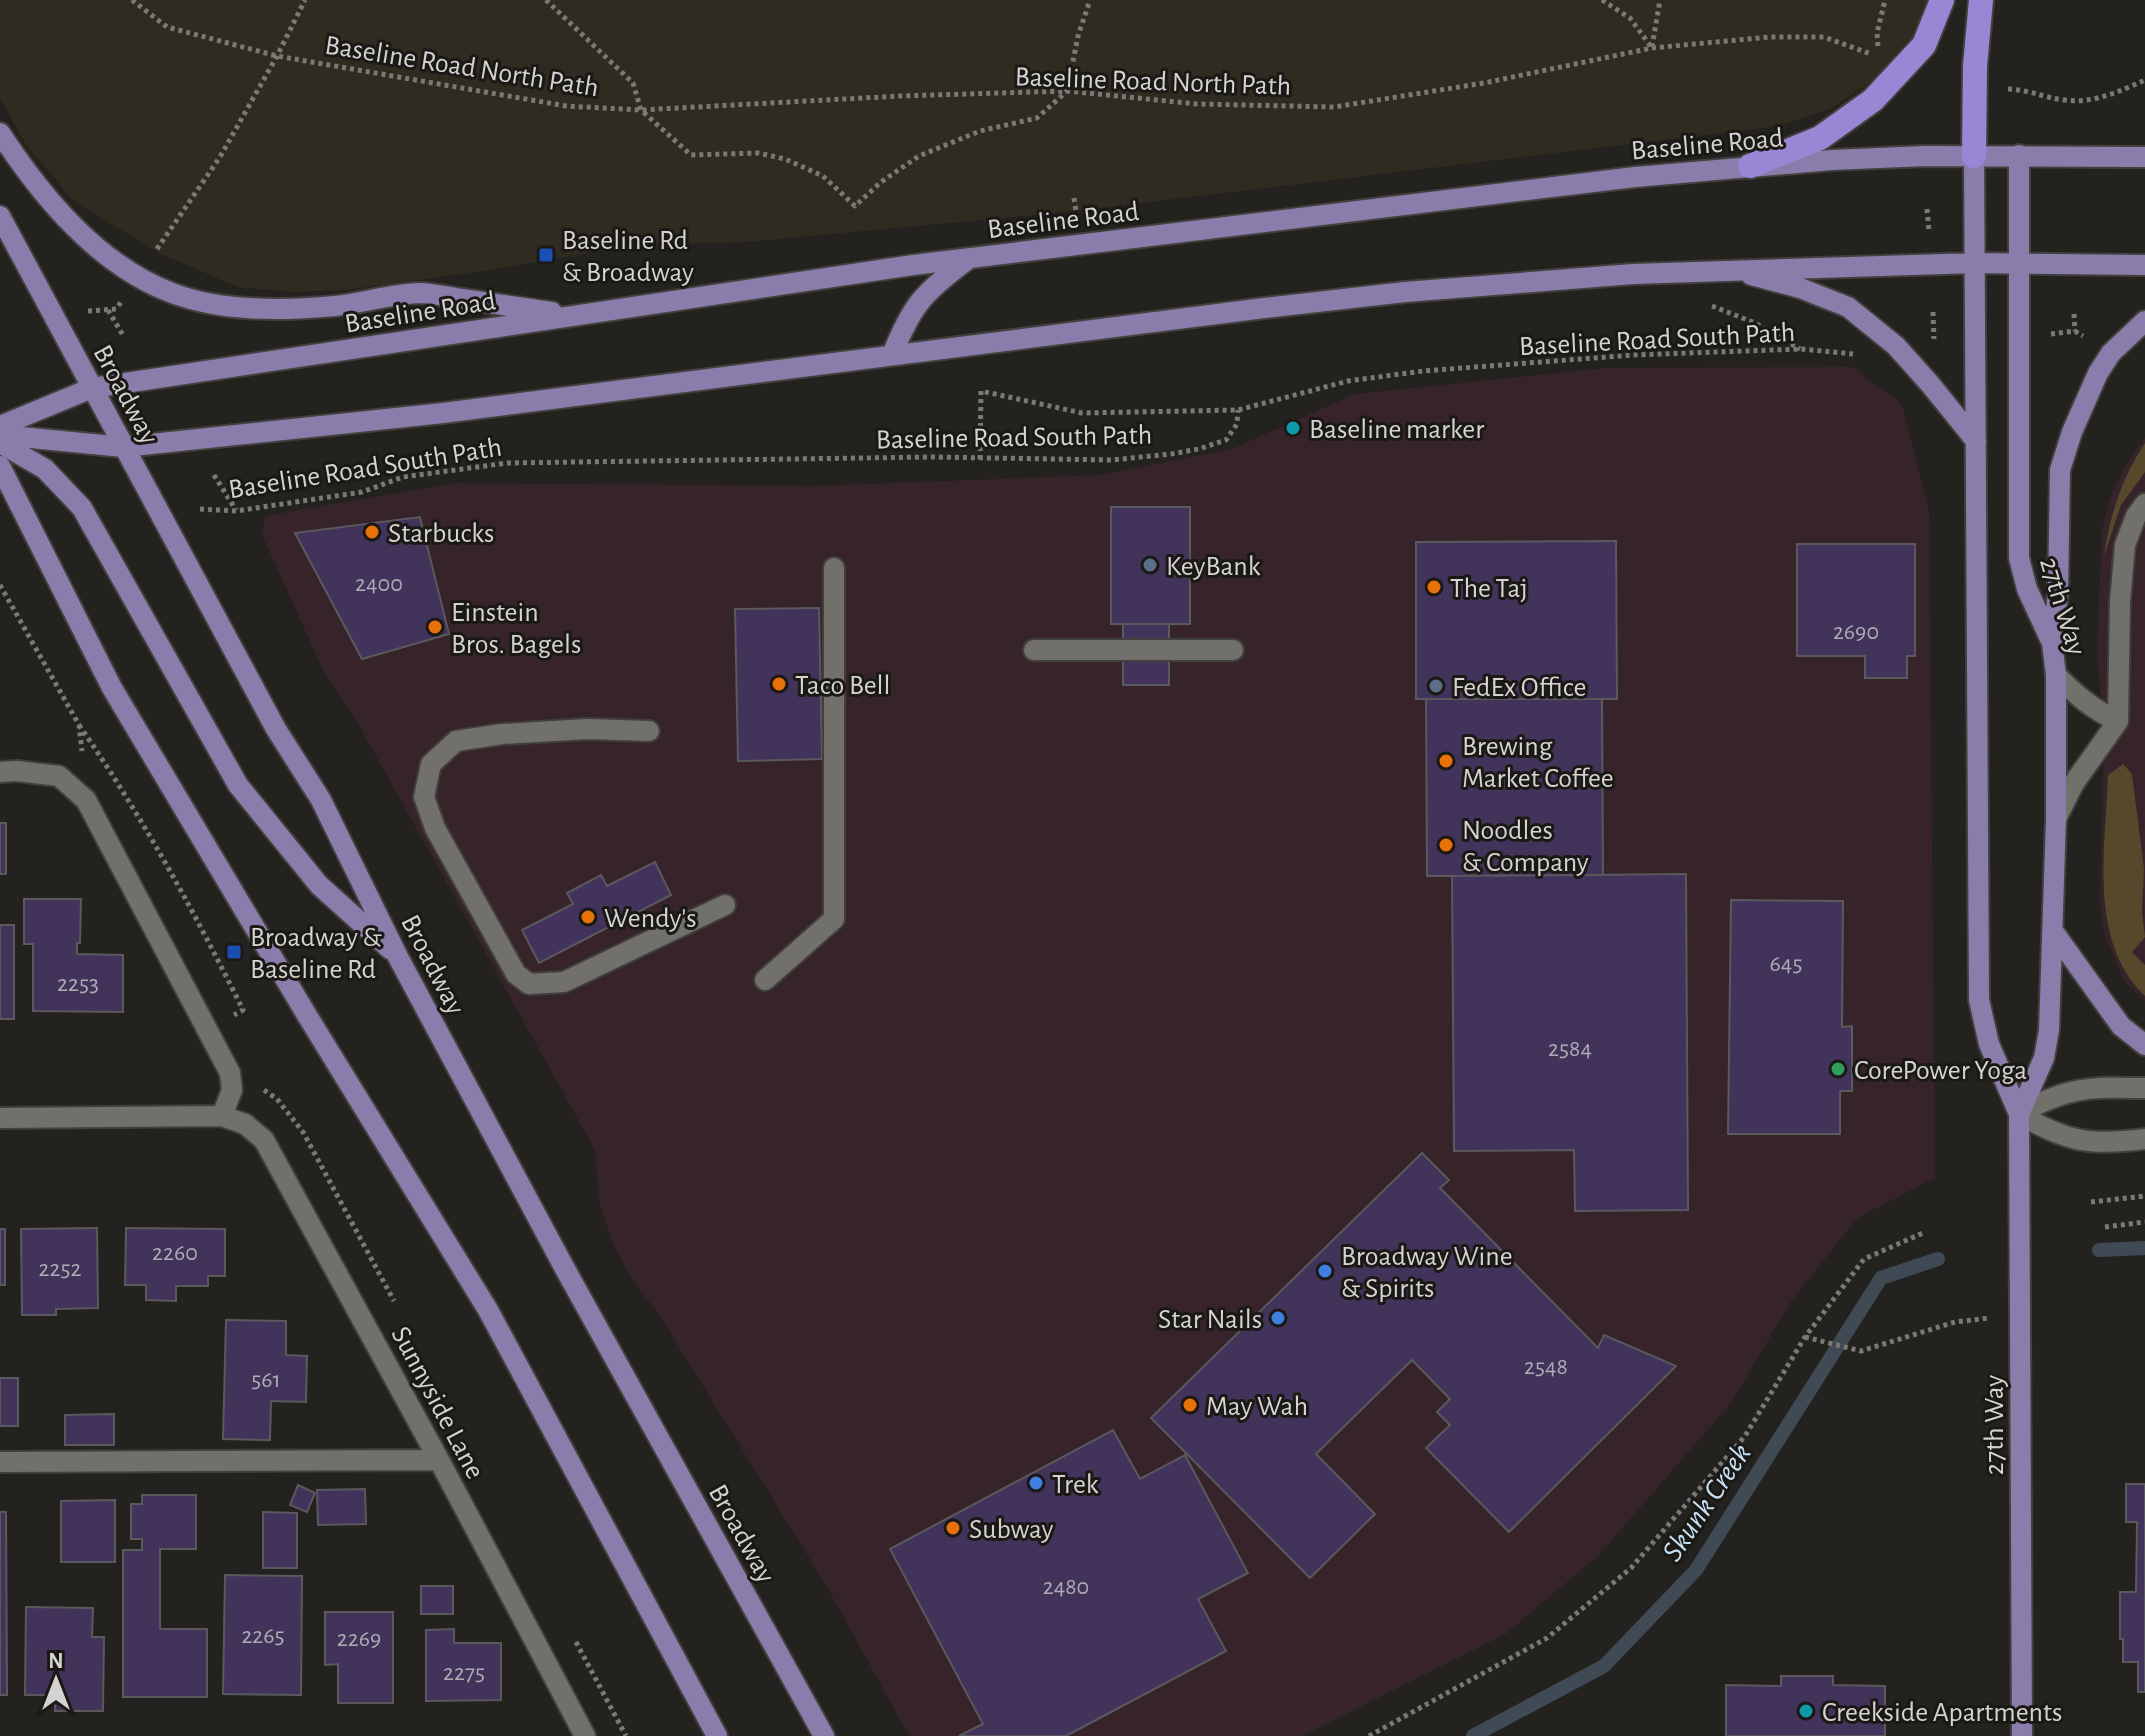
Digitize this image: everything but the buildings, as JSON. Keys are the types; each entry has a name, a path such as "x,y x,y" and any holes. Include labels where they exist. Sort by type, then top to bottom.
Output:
{"highway":[{"path":"1750,166 1820,138 1873,100 1924,45 1942,0"},
{"path":"1974,156 1975,66 1981,0"}],"main road":[{"path":"0,133 51,201 89,240 139,276 172,293 220,305 254,308 334,306 420,293 576,315"},
{"name":"27th Way","path":"2019,155 2019,558 2027,589 2052,643 2056,675 2056,819 2049,1030 2044,1058 2019,1114"},
{"name":"Baseline Road","path":"0,426 92,388 913,265 1514,191 1750,166 1974,156 2145,157"},
{"name":"27th Way","path":"1974,156 1979,1000 1989,1044 2019,1114 2022,1736"},
{"name":"Broadway","path":"0,216 276,729 321,800 398,957 564,1267 824,1736"},
{"path":"892,355 908,317 932,286 969,259"},
{"path":"0,435 123,447 443,413 1405,292 1728,269 1975,263 2145,265"},
{"path":"1728,269 1800,288 1848,307 1896,346 1976,441"},
{"path":"2052,643 2058,593 2060,470 2072,432 2098,373 2111,353 2145,321"},
{"path":"0,443 45,469 82,508 238,785 319,885 398,957"},
{"path":"0,466 112,688 308,1017 488,1310 717,1736"},
{"path":"2053,931 2121,1026 2145,1045"}],"street":[{"path":"2056,819 2080,773 2118,721 2120,602 2125,545 2136,516 2145,504"},
{"path":"765,980 834,919 834,568"},
{"path":"1034,650 1233,650"},
{"path":"2056,675 2078,697 2118,721"},
{"path":"649,731 587,729 502,734 456,741 431,764 424,797 435,828 516,974 529,984 564,982 725,905"},
{"path":"0,772 59,776 86,800 230,1073 232,1090 222,1116 0,1118"},
{"path":"2019,1114 2041,1102 2092,1087 2145,1088"},
{"path":"2019,1114 2060,1135 2092,1143 2145,1139"},
{"name":"Sunnyside Lane","path":"222,1116 245,1124 264,1140 585,1736"},
{"path":"0,1462 439,1460"}],"path":[{"name":"Baseline Road North Path","path":"132,0 167,27 277,56 566,106 641,110 900,96 1067,91 1197,104 1334,107 1484,83 1652,48 1769,37 1824,37 1878,57 1877,33 1885,0"},
{"path":"154,253 220,157 305,0"},
{"path":"546,0 633,83 641,110 691,155 758,153 785,159 823,176 855,206 881,182 919,156 980,131 1037,118 1067,91 1078,36 1090,0"},
{"path":"1602,0 1630,18 1652,48"},
{"path":"1652,48 1660,0"},
{"path":"2030,90 2066,101 2109,96 2145,80"},
{"path":"1927,209 1929,231"},
{"path":"1701,301 1755,323 1801,349"},
{"path":"88,311 108,310 124,337"},
{"path":"1933,312 1934,342"},
{"path":"2074,314 2075,331"},
{"path":"2042,336 2075,331 2088,339"},
{"name":"Baseline Road South Path","path":"200,509 236,511 362,492 403,477 507,463 809,458 1112,460 1199,449 1226,440 1237,424 1238,410 1348,381 1423,371 1633,355 1801,349 1855,354"},
{"path":"980,459 981,391 1082,413 1238,410"},
{"path":"214,475 236,511"},
{"path":"0,585 79,725 125,791 170,869 243,1010 206,1030"},
{"path":"79,725 86,800"},
{"path":"2091,1202 2145,1196"},
{"path":"2105,1227 2145,1222"},
{"path":"1369,1736 1547,1638 1631,1568 1745,1436 1805,1337 1864,1259 1923,1233"},
{"path":"1805,1337 1861,1351 1955,1322 2020,1314"}],"shaded area":[{"path":"0,0 1933,0 1915,40 1886,72 1830,109 1779,126 1066,212 745,242 631,245 504,268 345,290 292,292 238,287 159,253 75,202 26,145 0,98"},
{"path":"1852,367 1902,404 1929,511 1935,1178 1857,1218 1790,1303 1731,1403 1599,1555 1507,1633 1303,1736 909,1736 827,1587 658,1313 634,1283 613,1244 600,1205 595,1150 360,727 323,670 262,535 265,516 455,483 817,486 1100,475 1232,449 1355,394 1606,368"},
{"path":"2145,437 2145,1001 2123,979 2104,934 2100,899 2104,740 2097,651 2102,530 2109,501 2124,468"},
{"path":"2145,443 2145,472 2121,505 2104,556 2118,497"},
{"path":"2123,764 2132,774 2144,869 2142,911 2145,937 2132,952 2145,965 2145,996 2127,974 2114,948 2104,892 2108,775"}],"waterway":[{"name":"Skunk Creek","path":"2099,1250 2145,1248"},
{"name":"Skunk Creek","path":"1473,1736 1604,1666 1696,1570 1881,1278 1938,1259"}],"place":[{"name":"Baseline Rd & Broadway","path":"546,255"},
{"name":"Baseline marker","path":"1293,428"},
{"name":"Starbucks","path":"372,532"},
{"name":"KeyBank","path":"1150,565"},
{"name":"The Taj","path":"1434,587"},
{"name":"Einstein Bros. Bagels","path":"435,627"},
{"name":"Taco Bell","path":"779,684"},
{"name":"FedEx Office","path":"1436,686"},
{"name":"Brewing Market Coffee","path":"1446,761"},
{"name":"Noodles & Company","path":"1446,845"},
{"name":"Wendy's","path":"588,917"},
{"name":"Broadway & Baseline Rd","path":"234,952"},
{"name":"CorePower Yoga","path":"1838,1069"},
{"name":"Broadway Wine & Spirits","path":"1325,1271"},
{"name":"Star Nails","path":"1278,1318"},
{"name":"May Wah","path":"1190,1405"},
{"name":"Trek","path":"1036,1483"},
{"name":"Subway","path":"953,1528"},
{"name":"Creekside Apartments","path":"1806,1711"}]}
